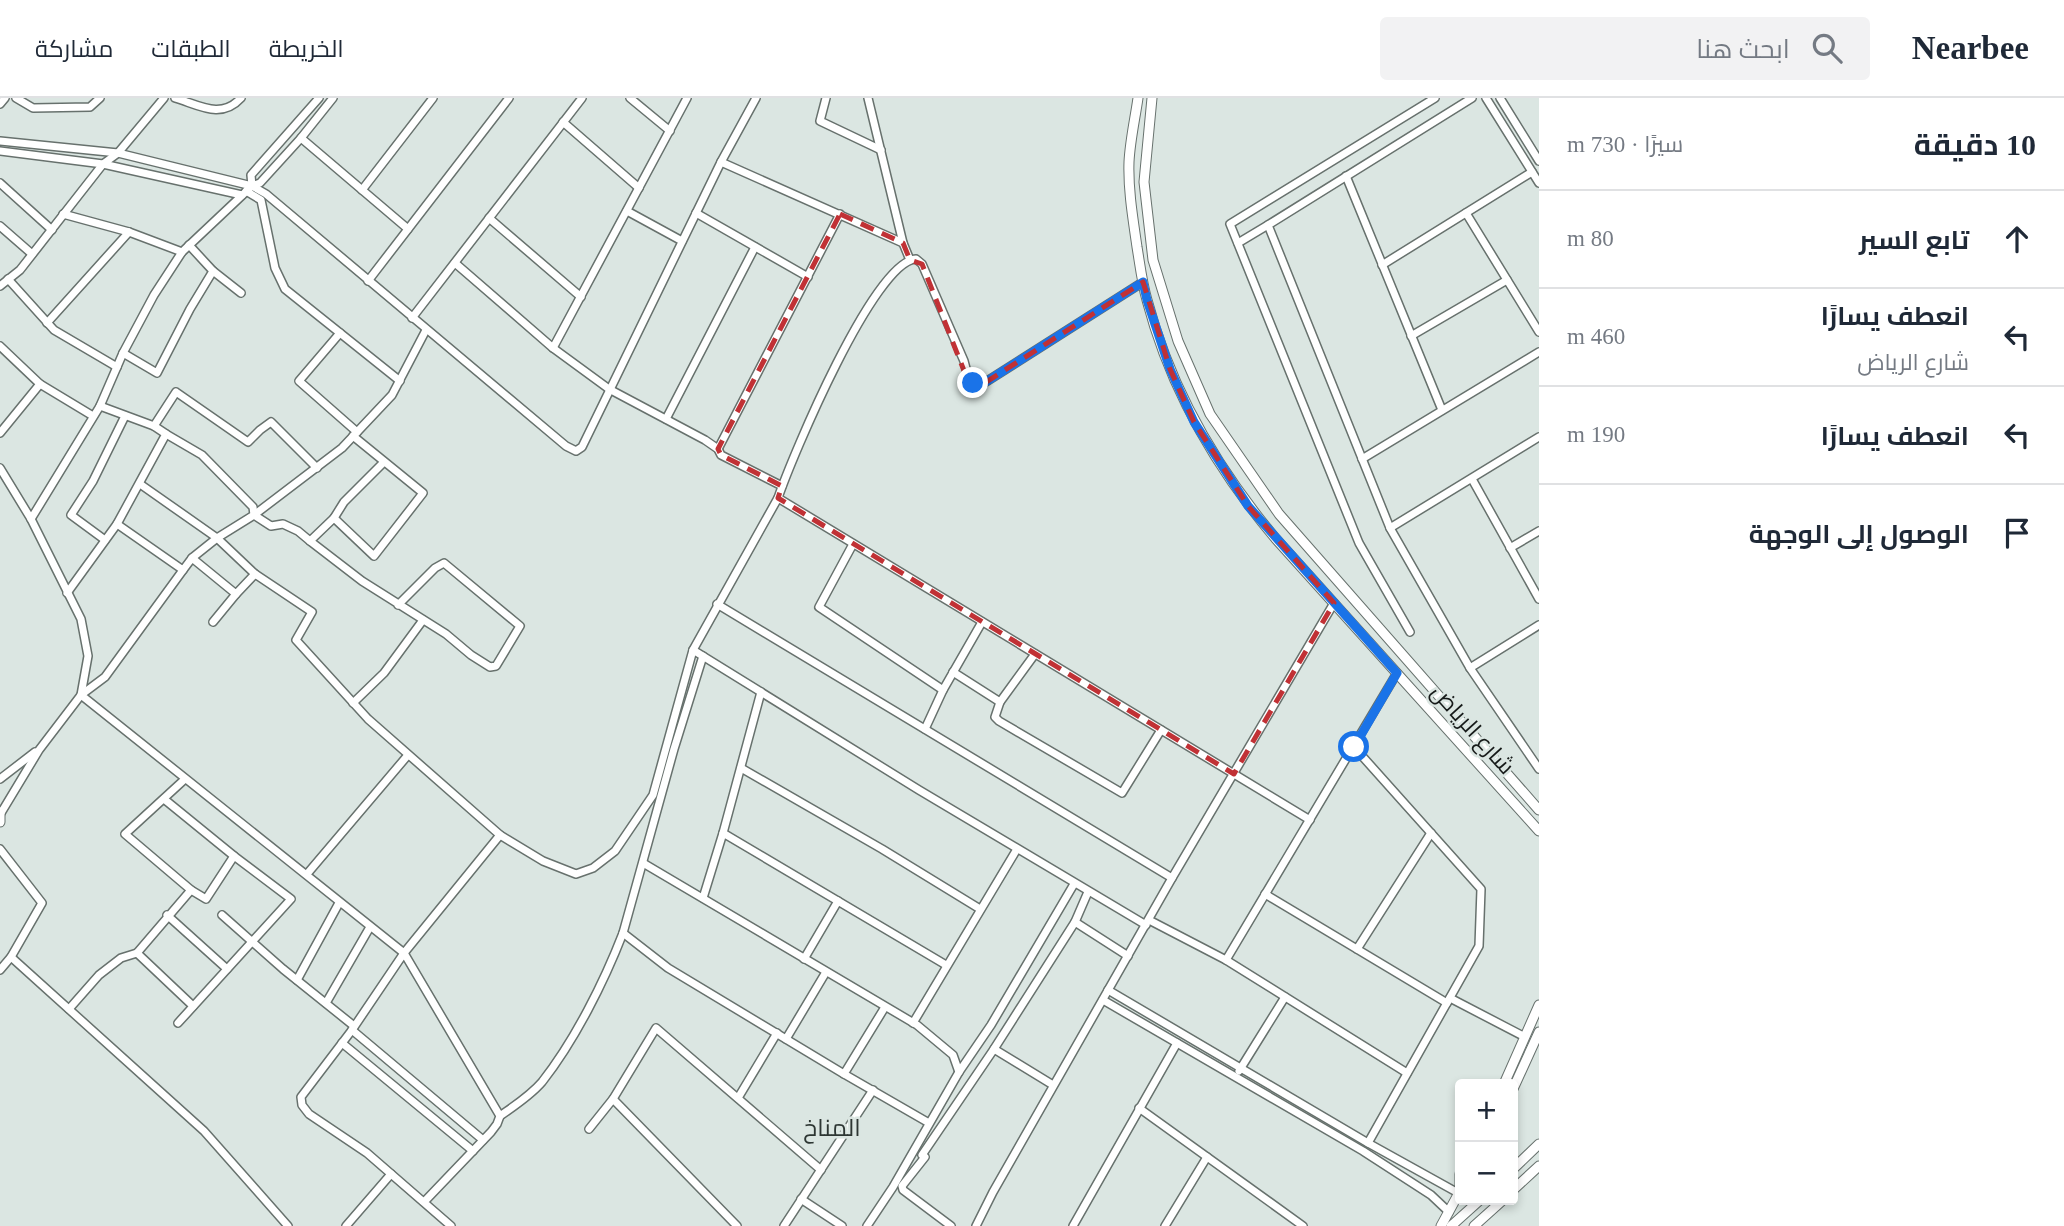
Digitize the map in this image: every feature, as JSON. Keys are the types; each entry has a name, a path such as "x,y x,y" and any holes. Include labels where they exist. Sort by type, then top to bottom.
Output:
{"main road":[{"name":"شارع الرياض","path":"1138,98 1129,162 1132,215 1143,282 1170,369 1194,422 1248,506 1539,831"},
{"name":"شارع الرياض","path":"1152,98 1144,182 1153,260 1178,341 1210,414 1279,514 1539,810"},
{"path":"0,813 0,822"},
{"path":"1506,1079 1539,1005"},
{"path":"1518,1079 1539,1032"},
{"path":"1518,1164 1539,1144"},
{"path":"1518,1185 1539,1166"},
{"path":"1441,1226 1455,1201"},
{"path":"1451,1226 1474,1205"},
{"path":"1475,1226 1498,1205"}],"street":[{"path":"0,104 5,98"},
{"path":"16,98 33,108 90,107 100,98"},
{"path":"0,286 20,270 103,164 118,153 164,98"},
{"path":"175,98 220,111 234,105 241,98"},
{"path":"247,190 251,175 319,98"},
{"path":"30,519 100,406 123,352 154,295 182,252 247,190 260,183 333,98"},
{"path":"362,190 433,98"},
{"path":"368,281 509,98"},
{"path":"412,318 582,98"},
{"path":"630,98 670,131"},
{"path":"553,348 687,98"},
{"path":"0,152 103,164 265,194 576,452 582,447 721,162 756,98"},
{"path":"826,98 820,121 881,150"},
{"path":"868,98 903,243 910,260"},
{"path":"1410,632 1359,542 1230,224 1435,98"},
{"path":"1238,243 1472,98"},
{"path":"1382,265 1466,213 1537,177 1486,98"},
{"path":"1500,98 1539,161"},
{"path":"563,122 639,188"},
{"path":"301,138 408,229"},
{"path":"0,141 118,153 247,190 261,200 275,268 285,289 400,381"},
{"path":"721,162 903,243"},
{"path":"1346,176 1442,410"},
{"path":"0,183 52,230"},
{"path":"626,211 682,241"},
{"path":"696,213 808,277"},
{"path":"1466,213 1539,332"},
{"path":"63,214 129,232 182,252"},
{"path":"718,449 840,214"},
{"path":"489,218 581,297"},
{"path":"1268,225 1390,527 1470,667 1539,769"},
{"path":"0,226 32,254"},
{"path":"47,323 129,232"},
{"path":"189,245 213,271 241,293"},
{"path":"666,419 755,247"},
{"path":"140,484 217,537 255,574 312,612 296,640 353,703 408,755 500,835 543,861 576,874 593,868 615,851 653,795 693,650 778,498 840,356 872,299 890,275 910,260 916,259 922,264 968,376 976,385 981,385 1143,282"},
{"path":"455,263 553,348 609,389 705,440 722,455 782,486"},
{"path":"123,352 157,373 213,271"},
{"path":"8,279 54,330 117,367"},
{"path":"1412,336 1507,280"},
{"path":"0,813 38,750 81,695 105,677 192,558 217,537 254,515 317,468 355,434 392,395 426,330"},
{"path":"334,518 374,556 423,493 384,462 299,380 340,333"},
{"path":"0,346 40,384 93,416"},
{"path":"1363,459 1539,352"},
{"path":"0,433 40,384"},
{"path":"154,426 176,392 248,442 271,422 317,468"},
{"path":"100,406 154,426 202,455 253,507 254,515 271,526 283,524 298,531 362,581 490,667 496,666 520,626 444,563 435,568 398,605"},
{"path":"106,540 71,515 93,481 125,416"},
{"path":"67,593 117,524 166,435"},
{"path":"1390,527 1539,437"},
{"path":"310,541 384,462"},
{"path":"0,467 81,619 88,656 81,695"},
{"path":"1472,479 1539,599"},
{"path":"778,498 1310,820"},
{"path":"117,524 183,570"},
{"path":"1510,548 1539,531"},
{"path":"853,544 819,607 943,690"},
{"path":"192,558 236,594"},
{"path":"213,622 255,574"},
{"path":"976,1226 1053,1085 1334,603"},
{"path":"717,604 1172,878"},
{"path":"353,703 384,673 423,620"},
{"path":"925,730 943,690 982,622"},
{"path":"1470,667 1539,625"},
{"path":"693,650 1074,884 1226,960 1407,1073"},
{"path":"1035,654 1000,702 995,717 999,721 1122,793 1161,730"},
{"path":"424,1202 497,1124 499,1116 542,1082 599,990 623,933 674,749 704,656"},
{"path":"953,672 1000,702"},
{"path":"1226,960 1397,673"},
{"path":"703,898 761,692"},
{"path":"81,695 404,953 499,1116"},
{"path":"1354,747 1481,889 1479,946 1368,1143"},
{"path":"0,779 38,750"},
{"path":"307,874 408,755"},
{"path":"741,768 980,909"},
{"path":"185,779 125,834 191,890 206,899 234,856"},
{"path":"164,799 291,899 178,1023"},
{"path":"723,833 946,965"},
{"path":"1357,949 1431,834"},
{"path":"451,1226 367,1153 309,1114 302,1105 302,1097 404,953 500,835"},
{"path":"0,849 42,903 12,957 0,970"},
{"path":"913,1023 1017,849"},
{"path":"643,863 913,1023 953,1055 959,1072"},
{"path":"867,1226 1074,884"},
{"path":"69,1009 99,975 121,958 137,953 191,890"},
{"path":"951,1226 903,1190 902,1186 925,1157 922,1155 1075,922 1088,892"},
{"path":"1265,894 1448,1001 1525,1037"},
{"path":"804,959 838,901"},
{"path":"297,980 339,903"},
{"path":"167,915 227,970"},
{"path":"222,915 483,1140"},
{"path":"1075,922 1128,956"},
{"path":"326,1003 370,927"},
{"path":"623,933 668,968 929,1123"},
{"path":"137,953 193,1006"},
{"path":"12,957 204,1131 288,1226"},
{"path":"786,1039 826,972"},
{"path":"1108,990 1368,1143 1455,1189"},
{"path":"1236,1077 1285,997"},
{"path":"1103,1000 1363,1151 1431,1195 1449,1212"},
{"path":"844,1074 885,1007"},
{"path":"589,1129 613,1099 656,1028 821,1170"},
{"path":"738,1098 777,1034"},
{"path":"342,1043 472,1151"},
{"path":"1073,1226 1177,1043"},
{"path":"994,1049 1053,1085"},
{"path":"784,1226 873,1090"},
{"path":"613,1099 737,1226"},
{"path":"1139,1108 1303,1226"},
{"path":"1165,1226 1207,1157"},
{"path":"346,1226 391,1174"},
{"path":"802,1199 842,1226"}],"highlighted area":[{"path":"840,214 903,243 910,260 922,264 972,391 1143,282 1170,369 1194,422 1248,506 1334,603 1234,774 778,498 782,486 721,455 718,449"}],"district":[{"name":"المناخ","path":"832,1128"}],"route":[{"path":"973,383 981,385 1143,282 1170,369 1194,422 1248,506 1397,673 1354,747"}]}
